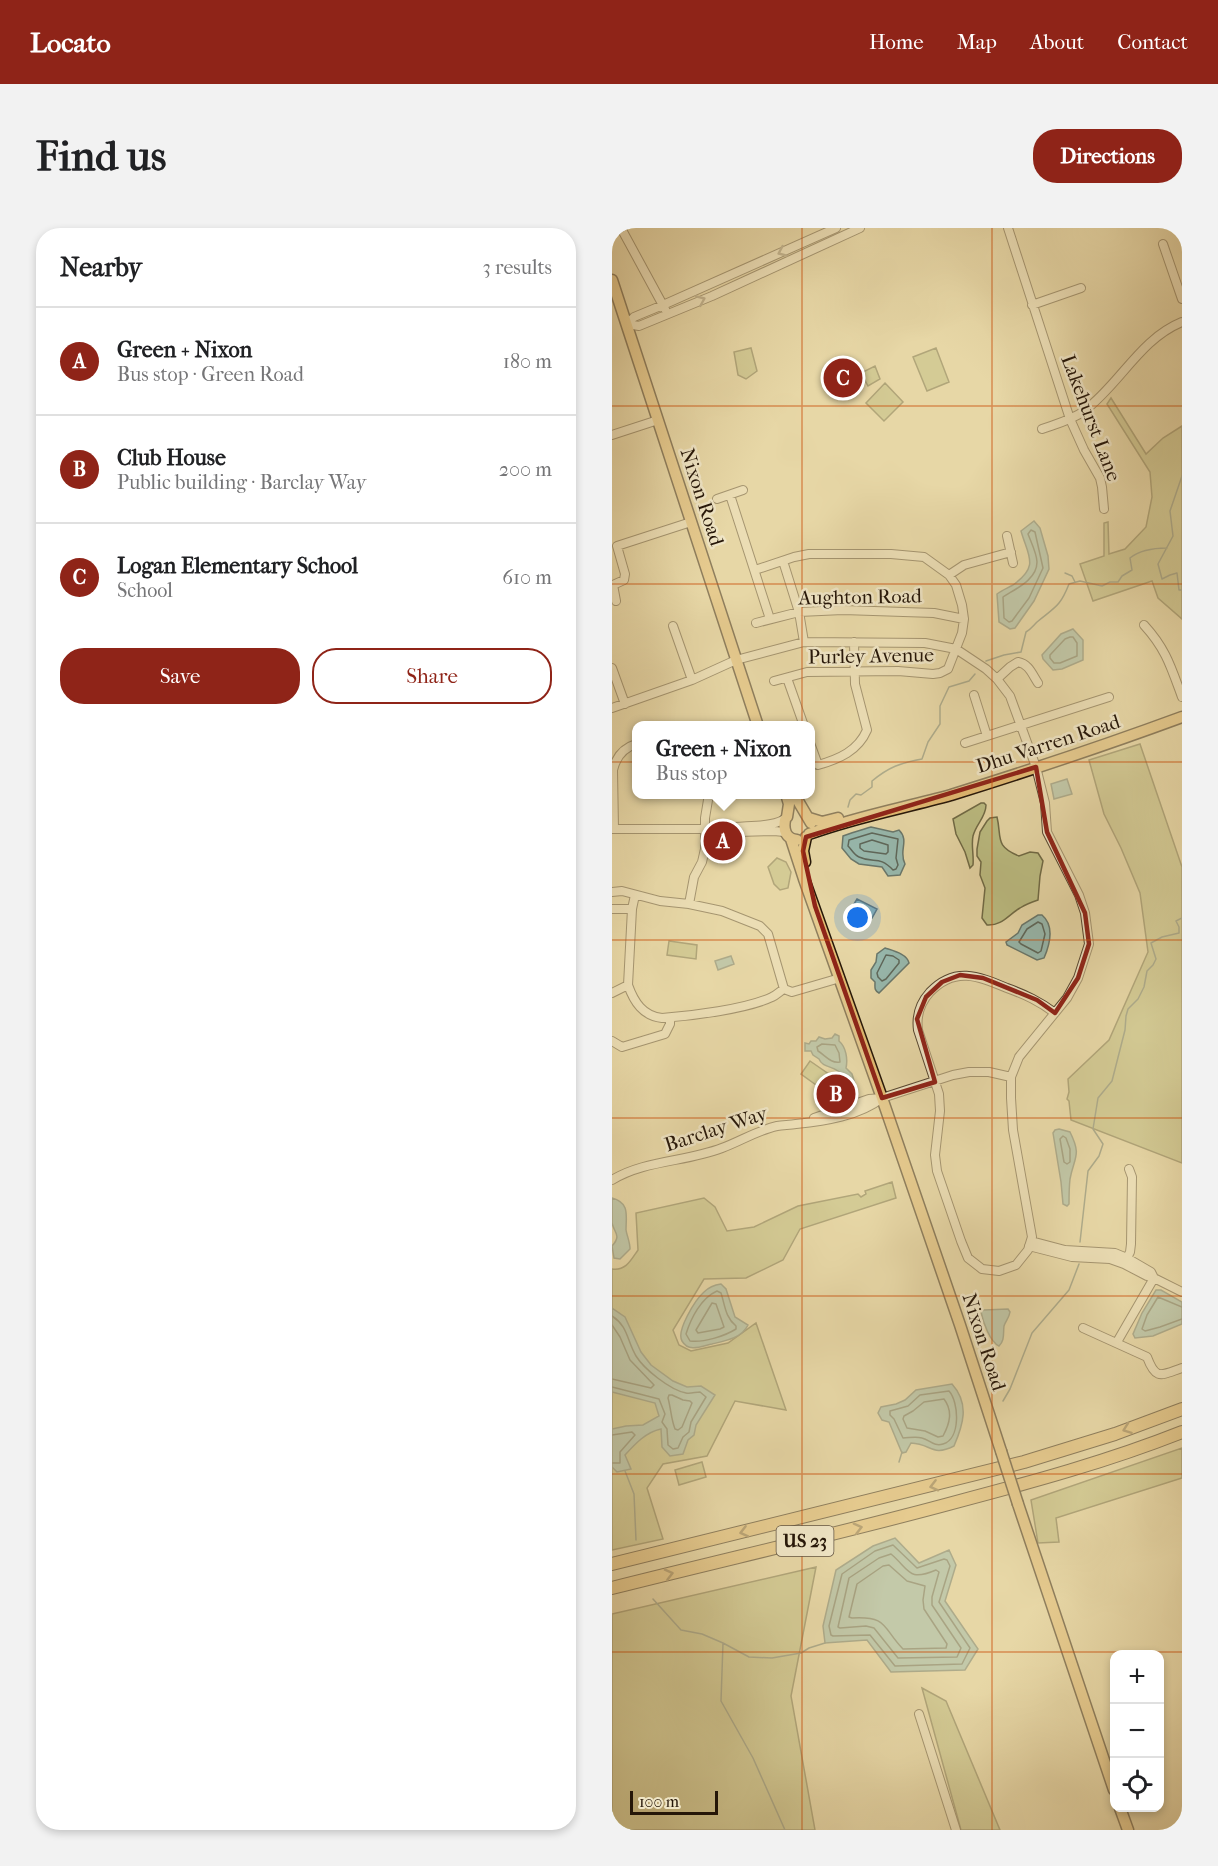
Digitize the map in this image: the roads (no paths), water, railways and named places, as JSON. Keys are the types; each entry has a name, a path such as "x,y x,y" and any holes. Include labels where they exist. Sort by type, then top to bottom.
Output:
{"highway":[{"name":"US 23","path":"612,1564 1024,1462 1115,1434 1182,1409"},
{"name":"US 23","path":"612,1588 899,1518 1110,1458 1182,1432"}],"main road":[{"name":"Nixon Road","path":"612,280 756,721"},
{"name":"Dhu Varren Road","path":"808,836 949,795 1182,717"},
{"path":"787,799 789,804 784,827 789,837 797,840 808,836 811,826 796,799"},
{"name":"Dhu Varren Road","path":"807,816 816,821 829,822 862,811 924,801"},
{"path":"786,818 795,813 807,816"},
{"name":"Nixon Road","path":"808,836 803,851 815,906"},
{"name":"Nixon Road","path":"789,837 960,1325 1110,1778"},
{"path":"1121,1812 1128,1830"}],"street":[{"path":"627,324 634,317 836,228"},
{"path":"627,324 639,326 860,228"},
{"name":"Lakehurst Lane","path":"1008,228 1070,419 1100,478 1104,509"},
{"path":"621,229 668,314"},
{"path":"1163,244 1182,299"},
{"path":"1032,305 1080,288"},
{"path":"1042,429 1070,419 1090,407 1153,339 1168,327 1182,322"},
{"path":"612,435 658,420"},
{"path":"717,499 743,490"},
{"path":"730,495 770,619"},
{"path":"616,600 613,585 624,580 625,574 617,546 691,522"},
{"path":"1007,536 1014,562"},
{"path":"949,575 964,565 1011,552"},
{"path":"755,570 809,554 924,557 949,575 956,585 964,619 956,649"},
{"path":"783,561 799,612 804,642"},
{"name":"Aughton Road","path":"756,622 799,612 843,610 934,613 964,619"},
{"path":"1143,625 1165,652 1182,697"},
{"path":"673,626 692,680"},
{"path":"612,708 692,680 736,660 804,642 925,643 956,649 986,669 1010,696 1036,767 1045,803 1047,832 1079,895 1085,913 1089,944 1081,969 1067,998 1055,1013 1028,1044 1018,1057 1011,1077 1013,1130 1030,1223 1030,1244 1016,1264 999,1271 982,1269 968,1258 937,1171 935,1155 940,1111 939,1094 922,1043 917,1019 920,1008 935,987 948,978 968,975 983,978 1037,1000 1055,1013"},
{"path":"815,757 818,765 845,755 858,745 867,730 855,684 854,642"},
{"name":"Purley Avenue","path":"774,681 807,672 940,673 948,669 956,649"},
{"path":"997,679 1018,662 1028,667 1038,683"},
{"path":"612,668 625,704"},
{"path":"787,678 802,721"},
{"path":"974,695 987,736"},
{"path":"964,743 1109,697"},
{"path":"632,746 624,750 615,762 613,770 613,829 774,831 784,832 789,837"},
{"path":"689,904 694,877 704,856 705,807 708,799"},
{"path":"719,830 737,826 773,824 786,818"},
{"path":"612,892 622,891 660,901 722,911 760,926 768,934 784,988 792,992 840,978"},
{"path":"635,895 632,909 628,985 635,1002 645,1013 654,1017 670,1018 721,1010 751,1004 774,996 784,988"},
{"path":"612,909 632,909"},
{"path":"612,993 628,985"},
{"path":"612,1041 622,1047 665,1034 670,1018"},
{"name":"Barclay Way","path":"612,1180 634,1169 680,1160 723,1148 765,1129 796,1124 869,1099 882,1098 953,1075 989,1072 1011,1077"},
{"path":"1126,1261 1131,1244 1134,1174"},
{"path":"1030,1244 1064,1253 1126,1261 1147,1276 1182,1292"},
{"path":"1117,1342 1154,1278"},
{"path":"1083,1328 1147,1357 1156,1374 1162,1375 1182,1368"},
{"path":"919,1714 956,1830"}],"water":[{"path":"1034,521 1040,528 1048,556 1049,569 1034,601 1015,628 1010,629 999,622 997,594 1013,585 1027,572 1030,560 1021,531"},
{"path":"1073,629 1083,640 1083,660 1062,669 1053,670 1042,655 1061,634"},
{"path":"1067,779 1072,794 1054,799 1051,784"},
{"path":"871,827 893,832 899,830 902,834 905,864 900,875 888,876 882,867 859,864 851,859 842,848 843,836"},
{"path":"857,899 877,909 872,918 862,913 864,909 854,904"},
{"path":"1042,915 1049,924 1050,935 1044,958 1037,960 1007,945 1006,942 1018,933 1022,925"},
{"path":"885,948 903,955 909,963 879,993 871,978 871,970 876,962 877,954"},
{"path":"731,956 734,964 718,970 715,961"},
{"path":"835,1034 839,1036 839,1041 845,1050 846,1068 852,1074 855,1084 850,1092 840,1082 843,1076 837,1070 823,1064 811,1051 805,1051 805,1043 816,1041 819,1037 832,1038"},
{"path":"1059,1129 1070,1132 1076,1146 1067,1206 1063,1204 1053,1133"},
{"path":"612,1198 622,1203 626,1210 626,1230 630,1249 620,1259 614,1258 612,1246 617,1237 612,1223"},
{"path":"721,1284 726,1289 735,1317 748,1325 742,1333 733,1338 700,1347 688,1347 682,1341 681,1336 687,1316 704,1292 712,1286"},
{"path":"1156,1290 1161,1290 1182,1302 1182,1324 1153,1336 1135,1338 1133,1334 1142,1313"},
{"path":"612,1308 625,1317 641,1352 651,1365 673,1381 687,1387 701,1386 715,1395 696,1425 694,1435 688,1440 683,1454 670,1456 662,1447 661,1429 646,1436 625,1455 631,1469 617,1472 612,1467 612,1429 643,1425 659,1416 655,1403 612,1392"},
{"path":"1008,1309 1010,1314 999,1346 990,1336 981,1312"},
{"path":"952,1384 958,1392 963,1407 962,1422 954,1446 936,1450 911,1443 906,1452 902,1453 889,1422 882,1420 878,1413 881,1407 905,1400 916,1390"},
{"path":"895,1538 919,1563 949,1550 956,1565 945,1601 978,1649 965,1670 891,1672 867,1640 825,1643 823,1626 836,1570 873,1546"}],"waterway":[{"path":"1182,476 1170,511 1173,536 1158,564 1162,579 1177,573 1179,590 1182,590"},
{"path":"986,661 1021,652 1026,632 1056,606 1063,598 1069,584 1080,581 1102,586 1110,582 1118,582 1122,576 1132,570 1130,558 1134,555 1147,550 1167,548"},
{"path":"1065,573 1072,576 1075,582"},
{"path":"848,807 850,800 856,794 861,795 872,787 872,781 884,772 901,764 922,759 928,742 940,724 940,706 949,687 969,681 975,674"},
{"path":"1080,1242 1088,1171 1099,1156 1103,1144 1093,1129 1098,1098 1112,1081 1128,1009 1138,999 1144,987 1147,971 1156,959 1151,943 1162,937 1179,933 1176,921 1182,918"},
{"path":"1003,1401 1032,1333 1069,1290 1079,1264"},
{"path":"899,1462 902,1452"},
{"path":"625,1471 634,1494 636,1540"},
{"path":"653,1599 681,1630 702,1634 723,1643"},
{"path":"785,1830 753,1758 721,1701 723,1643 749,1657 772,1658 801,1653 825,1643"}],"place":[{"name":"Logan Elementary School","path":"843,378"},
{"name":"Green + Nixon","path":"723,841"},
{"name":"Club House","path":"836,1094"}]}
